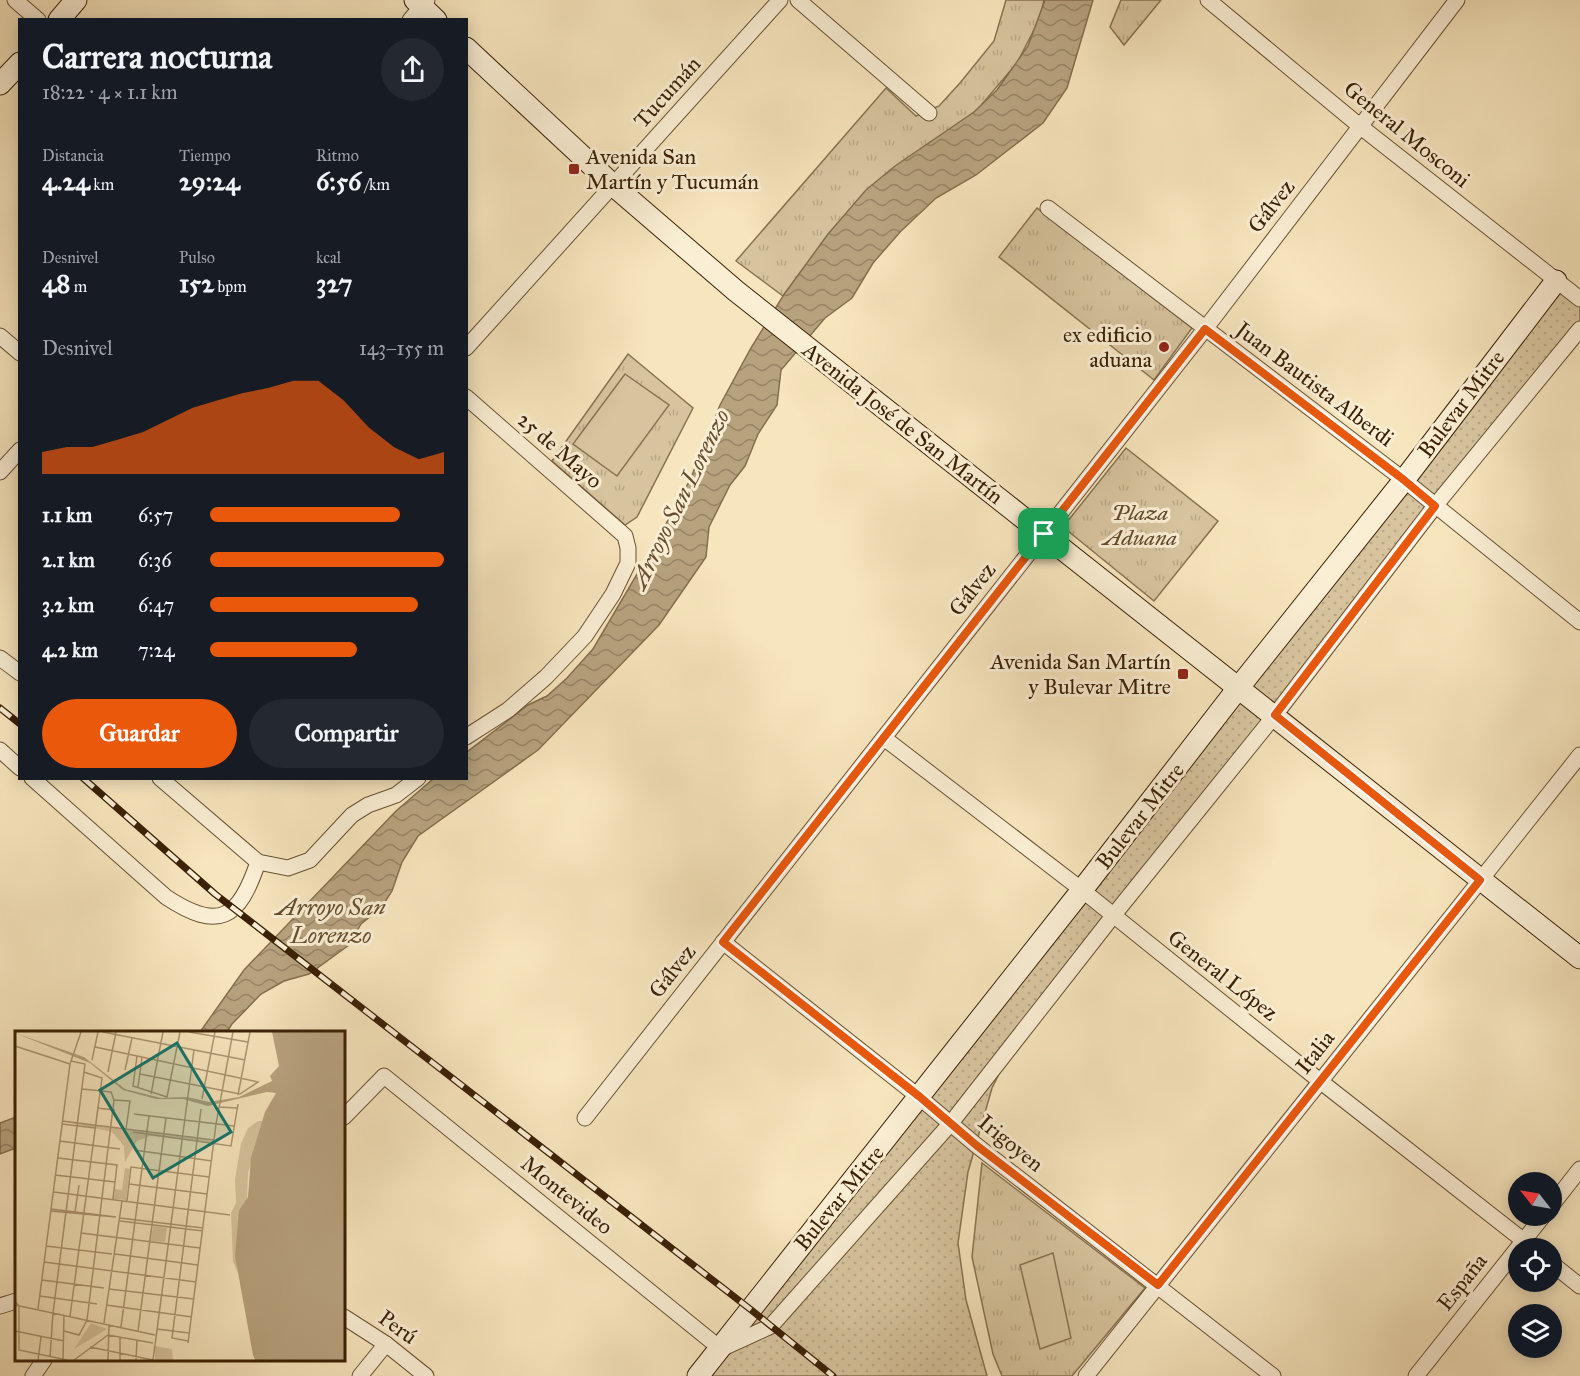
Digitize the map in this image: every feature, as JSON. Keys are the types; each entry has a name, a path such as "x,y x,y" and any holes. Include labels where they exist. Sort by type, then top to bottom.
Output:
{"main road":[{"path":"61,18 76,0"},
{"name":"Avenida José de San Martín","path":"468,50 614,186 736,291 1580,958"},
{"path":"0,84 18,65"},
{"name":"Bulevar Mitre","path":"698,1376 1404,480 1556,281"}],"street":[{"path":"15,0 36,18"},
{"name":"Tucumán","path":"468,346 780,0"},
{"path":"798,0 929,113"},
{"name":"General Mosconi","path":"1208,0 1361,127 1580,299"},
{"name":"Gálvez","path":"585,1118 1205,329 1457,0"},
{"name":"Juan Bautista Alberdi","path":"1048,208 1404,480 1580,622"},
{"name":"Bulevar Mitre","path":"721,1349 771,1326 951,1123 1113,916 1275,715 1435,506 1580,329"},
{"path":"0,336 18,351"},
{"name":"25 de Mayo","path":"468,399 625,536 628,548 628,563 613,594 585,636 546,677 508,710 468,735"},
{"path":"0,472 18,452"},
{"path":"0,658 18,672"},
{"name":"General López","path":"884,738 1082,890 1520,1238"},
{"path":"0,750 18,766"},
{"name":"Italia","path":"1086,1376 1580,755"},
{"path":"34,780 166,897 186,910 209,917 227,915 243,898 258,862"},
{"path":"162,780 258,862 288,868 310,860 352,815 368,805 396,795 415,780"},
{"name":"Irigoyen","path":"723,942 920,1097 976,1145 1273,1376"},
{"name":"Montevideo","path":"345,1116 384,1076 721,1349"},
{"path":"1562,1192 1580,1169"},
{"name":"España","path":"1416,1376 1508,1268"},
{"path":"1562,1272 1580,1286"},
{"path":"0,1306 15,1301"},
{"name":"Perú","path":"345,1318 386,1344 426,1376"},
{"path":"360,1376 386,1344"},
{"path":"33,1376 43,1361"}],"green space":[{"path":"1006,0 1044,0 1040,18 1017,63 977,110 861,196 783,296 736,261 886,88 916,116 939,106 994,41"},
{"path":"1121,0 1161,0 1124,45 1110,27"},
{"path":"1037,208 1192,328 1154,380 999,257"},
{"path":"1556,281 1580,299 1580,329 1016,1040 992,1088 968,1172 958,1243 966,1300 987,1376 698,1376"},
{"path":"628,354 693,408 637,517 625,525 552,461"},
{"path":"625,374 669,405 617,476 573,444"},
{"name":"Plaza Aduana","path":"1126,448 1218,521 1154,601 1063,527"},
{"path":"982,1163 1145,1288 1072,1376 1002,1376 993,1354 972,1257"},
{"path":"1053,1253 1071,1338 1040,1349 1020,1265"}],"water":[{"name":"Arroyo San Lorenzo","path":"1045,0 1093,0 1067,88 1043,123 976,175 936,198 901,231 873,263 852,298 825,318 781,370 777,405 758,434 745,466 730,485 709,527 706,557 659,625 538,750 418,836 402,862 392,891 381,908 361,924 349,945 309,974 284,981 261,994 228,1031 201,1031 244,970 396,811 432,780 468,780 468,751 528,705 547,696 593,649 690,480 720,405 783,296 828,234 866,190 895,166 974,112 997,90 1028,46"},
{"path":"15,1117 15,1148 0,1154 0,1123"}],"railway":[{"path":"0,708 18,722"},
{"path":"85,780 215,894 833,1376"}],"place":[{"name":"Avenida San Martín y Tucumán","path":"574,169"},
{"name":"ex edificio aduana","path":"1164,347"},
{"name":"Avenida San Martín y Bulevar Mitre","path":"1183,674"}],"route":[{"path":"1205,329 1435,506 1275,715 1480,880 1158,1285 976,1145 920,1097 723,942 1044,534 1205,329"}]}
